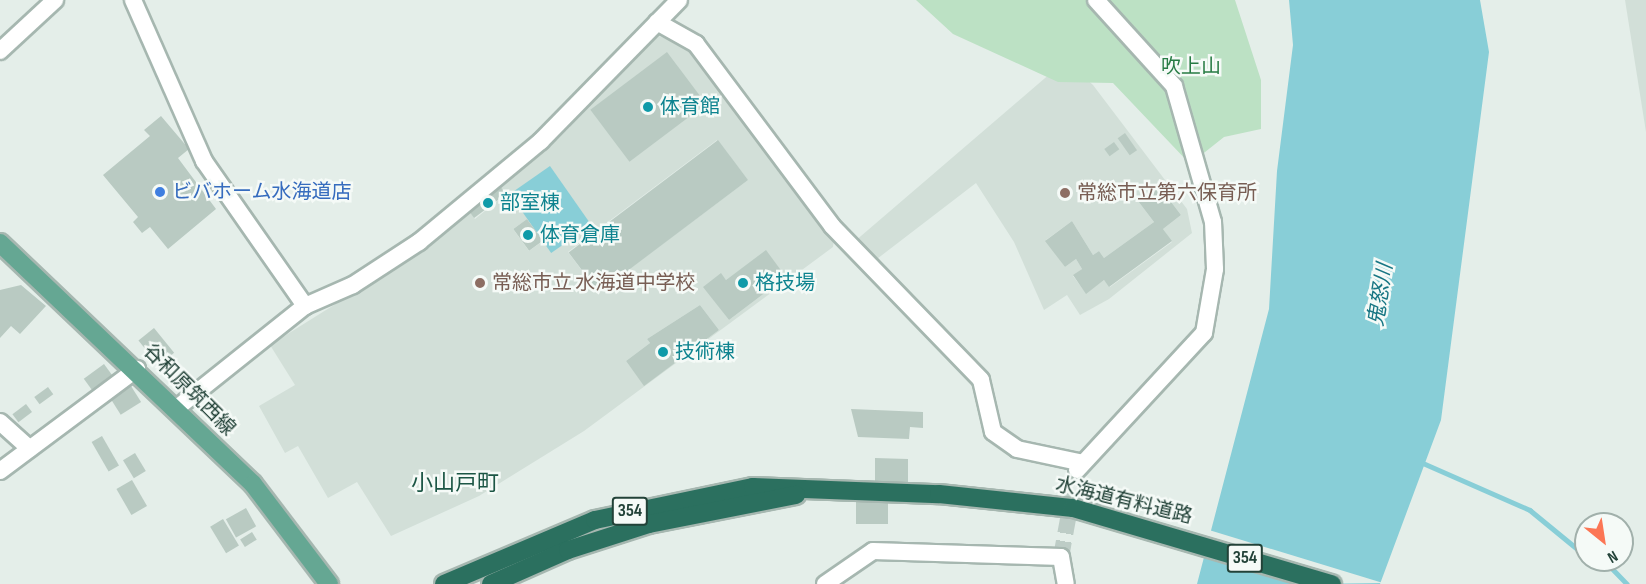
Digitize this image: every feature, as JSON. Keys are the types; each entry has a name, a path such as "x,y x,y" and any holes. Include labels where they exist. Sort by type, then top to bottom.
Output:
{"highway":[{"name":"水海道有料道路","path":"444,584 595,520 753,487 828,489 1035,503 1159,531 1332,584"},
{"name":"水海道有料道路","path":"491,584 567,550 649,524 828,489"}],"main road":[{"name":"谷和原筑西線","path":"0,243 137,369 253,484 329,584"}],"street":[{"path":"0,51 55,0"},
{"path":"133,0 204,161 305,306"},
{"path":"177,408 305,306 353,285 419,242 542,141 679,0"},
{"path":"657,22 696,44 832,226 981,380 993,432 1017,449 1080,466 1204,333 1215,269 1213,222 1174,86 1096,0"},
{"path":"0,471 137,369"},
{"path":"0,422 30,449"},
{"path":"825,584 873,551 1061,557 1066,584"}],"shaded area":[{"path":"1625,0 1646,0 1646,132"},
{"name":"常総市立 水海道中学校","path":"656,35 691,48 834,239 833,247 584,431 479,496 391,536 357,482 328,498 298,446 285,453 259,406 295,385 270,345 358,290 558,139 570,127 568,121","holes":["717,140 748,180 598,292 568,252","500,187 506,194 475,219 469,211","527,219 543,241 529,251 513,229","766,251 786,277 729,320 704,287 721,274 726,280","700,305 719,330 644,385 626,361 650,343 647,339"]},
{"name":"常総市立第六保育所","path":"1066,60 1093,85 1187,209 1192,233 1109,299 1080,315 1067,295 1044,310 1014,242 976,183 873,262 854,242","holes":["1159,186 1181,215 1163,229 1172,242 1110,287 1104,280 1086,293 1073,276 1082,269 1076,259 1065,267 1046,240 1072,221 1093,255 1099,251 1104,258 1154,222 1138,201"]}],"green space":[{"name":"吹上山","path":"916,0 1235,0 1261,80 1261,129 1224,137 1190,164 1113,83 1058,82 953,34"}],"water":[{"name":"鬼怒川","path":"1289,0 1480,0 1489,52 1441,420 1380,584 1197,584 1269,309 1277,171 1293,45"},
{"path":"550,166 591,225 551,253 510,194"}],"pier":[{"path":"1209,530 1383,583 1305,584 1203,553"}],"building":[{"name":"体育館","path":"667,52 706,104 629,162 590,110"},
{"name":"ビバホーム水海道店","path":"161,116 189,149 178,158 216,209 168,249 150,227 142,233 133,222 138,217 103,175 150,136 144,130"},
{"path":"1125,133 1137,150 1130,155 1118,138"},
{"path":"718,140 748,180 599,292 569,253"},
{"path":"1114,142 1119,149 1110,156 1104,149"},
{"name":"部室棟","path":"500,186 506,194 474,218 468,210"},
{"path":"1159,186 1181,215 1163,229 1172,241 1109,287 1104,280 1086,294 1073,275 1082,269 1076,259 1065,267 1045,241 1072,221 1093,255 1099,251 1104,258 1154,222 1138,201"},
{"name":"体育倉庫","path":"527,219 543,241 529,251 513,229"},
{"name":"格技場","path":"766,250 786,277 729,320 703,287 721,273 726,280"},
{"path":"21,285 46,306 20,334 11,326 0,338 0,290"},
{"name":"技術棟","path":"700,305 719,330 644,386 626,361 650,343 647,339"},
{"path":"154,328 174,353 159,365 138,341"},
{"path":"104,364 112,375 92,390 84,379"},
{"path":"131,386 141,402 121,415 111,399"},
{"path":"48,387 53,394 40,404 34,397"},
{"path":"26,404 32,412 18,422 12,414"},
{"path":"851,409 923,412 923,428 910,427 909,439 858,437"},
{"path":"102,436 119,465 109,471 92,442"},
{"path":"135,453 146,471 134,478 123,460"},
{"path":"875,458 908,459 908,496 888,496 888,524 856,524 856,487 875,487"},
{"path":"132,480 147,506 131,515 116,489"},
{"path":"246,508 256,526 236,538 226,519"},
{"path":"223,519 239,546 226,553 210,527"},
{"path":"252,532 257,540 245,547 240,539"}],"waterway":[{"path":"1423,463 1530,510 1574,546"},
{"path":"1616,572 1627,584"}],"tunnel":[{"path":"1061,557 1077,470"}],"place":[{"name":"体育館","path":"648,107"},
{"name":"ビバホーム水海道店","path":"160,192"},
{"name":"常総市立第六保育所","path":"1065,193"},
{"name":"部室棟","path":"488,203"},
{"name":"体育倉庫","path":"528,235"},
{"name":"常総市立 水海道中学校","path":"480,283"},
{"name":"格技場","path":"743,283"},
{"name":"技術棟","path":"663,352"}],"district":[{"name":"小山戸町","path":"455,484"}]}
